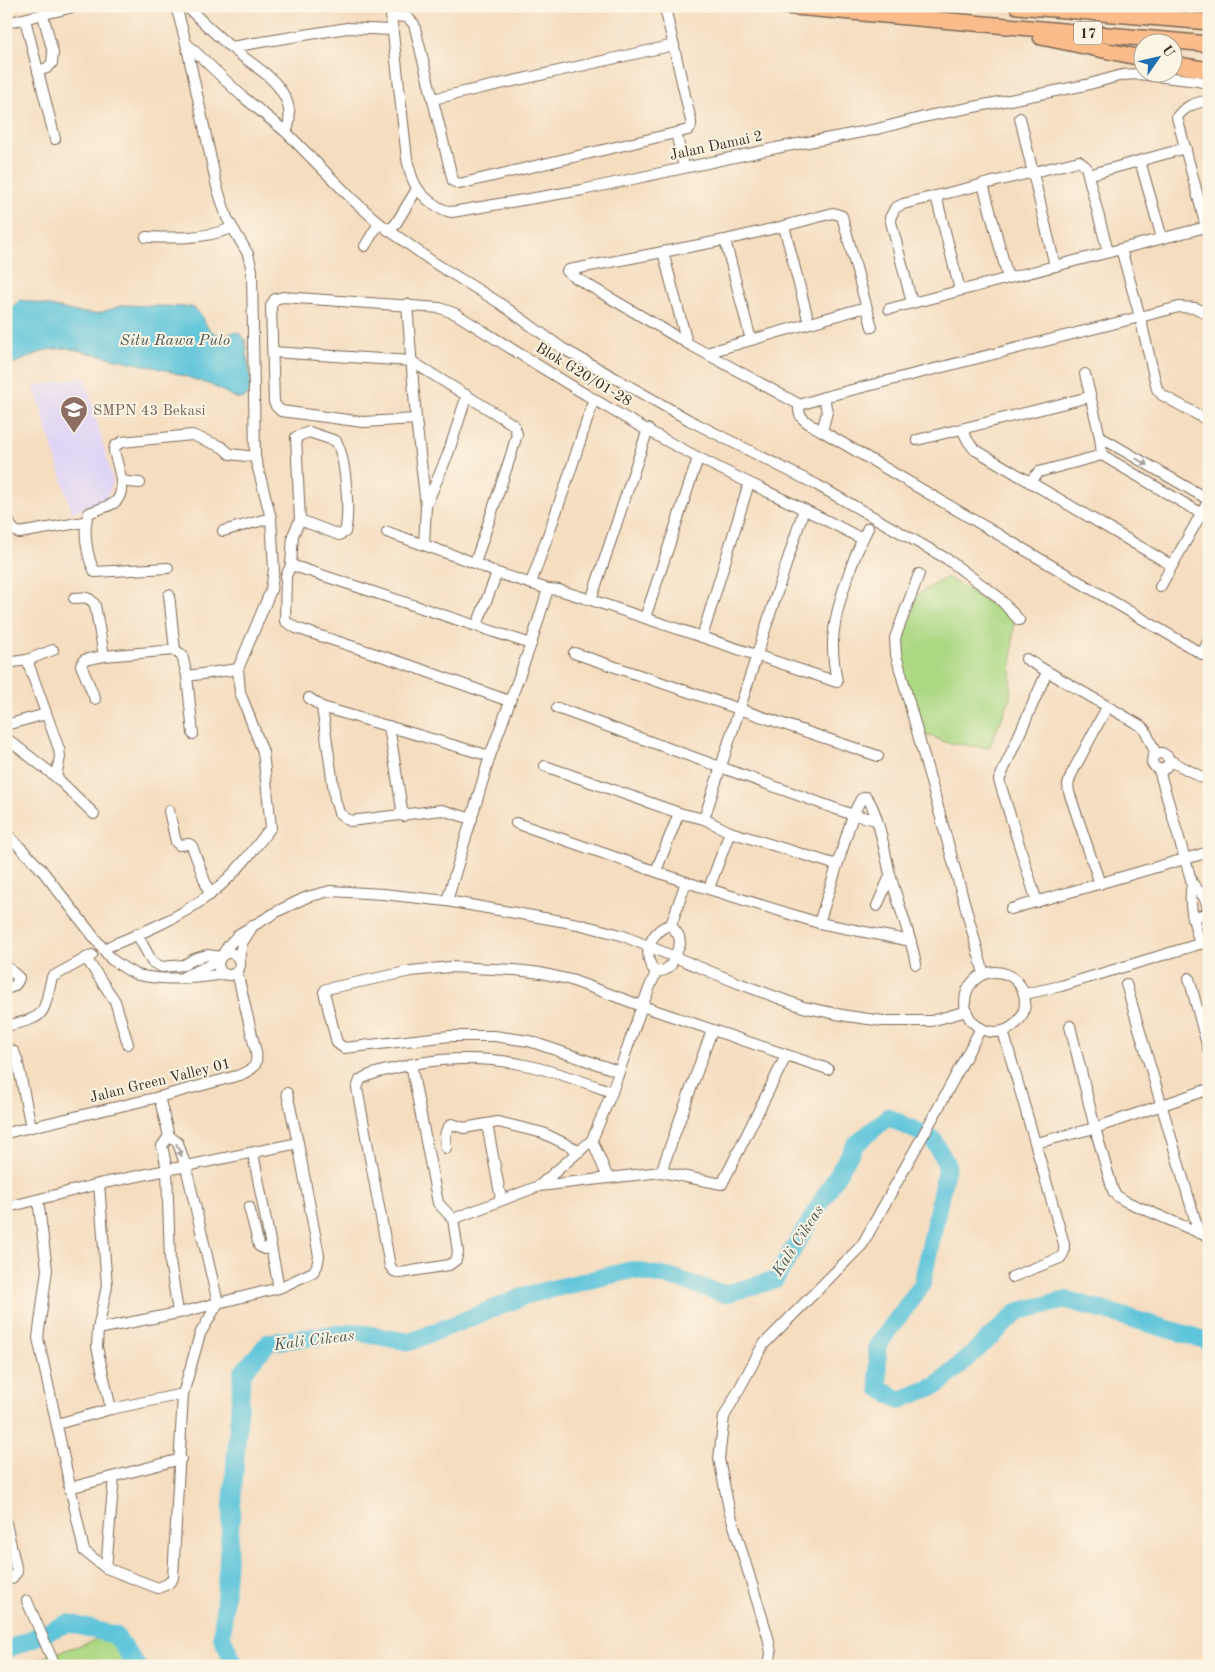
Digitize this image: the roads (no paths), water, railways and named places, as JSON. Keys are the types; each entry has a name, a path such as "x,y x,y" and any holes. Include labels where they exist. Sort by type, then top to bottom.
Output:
{"highway":[{"name":"17","path":"784,6 1209,44"},
{"name":"17","path":"1017,6 1209,22"},
{"path":"966,22 1132,56"},
{"path":"1182,66 1209,70"}],"street":[{"path":"6,23 78,6"},
{"path":"110,946 175,917 210,895 250,855 271,827 263,752 240,692 238,669 271,590 274,569 271,518 255,456 252,270 248,254 232,228 213,175 186,43 176,6"},
{"path":"186,6 274,82 283,93 290,123 286,132"},
{"path":"388,230 395,225 417,189 407,159 390,11 407,18 414,24 452,181 459,184 688,130 691,126 665,8"},
{"path":"38,71 47,68 52,63 52,53 43,15"},
{"path":"25,19 55,140"},
{"path":"232,47 348,28 392,30"},
{"path":"186,43 242,96 286,132 352,199 379,223 433,262 498,302 562,348 689,420 817,485 947,560 997,596 1019,620"},
{"path":"433,100 674,45"},
{"name":"Jalan Damai 2","path":"417,189 445,211 458,212 582,190 776,148 873,130 928,116 1086,85 1122,75 1138,74 1209,84"},
{"path":"889,309 1207,228 1177,117 1183,109 1209,100"},
{"path":"1020,118 1055,266"},
{"path":"676,133 684,167"},
{"path":"1088,175 1186,148"},
{"path":"912,303 890,218 895,208 903,204 1079,161 1084,165 1088,175 1108,252"},
{"path":"1140,161 1162,238"},
{"path":"983,184 1008,278"},
{"path":"936,196 960,290"},
{"path":"872,327 842,216 833,213 725,240 569,270 568,272 687,343 800,405 824,397 1179,307 1196,308 1209,315"},
{"path":"365,246 379,223"},
{"path":"784,226 809,323"},
{"path":"146,237 199,237 232,228"},
{"path":"725,240 751,340"},
{"path":"1121,249 1158,392 1209,421"},
{"path":"663,252 687,343"},
{"name":"Blok G20/01-28","path":"273,352 271,306 275,300 283,297 434,306 456,314 594,399 698,458 862,539"},
{"path":"407,304 416,419 426,506 424,544"},
{"path":"706,353 866,307"},
{"path":"416,419 363,422 281,411 274,402 273,352 411,361 467,394 514,425 516,430 511,455 475,563"},
{"path":"1085,374 1100,438 1102,455"},
{"path":"426,506 448,454 467,394"},
{"path":"822,431 827,412 824,397"},
{"path":"918,440 1089,397"},
{"path":"531,583 594,399"},
{"path":"800,405 798,410 801,418 1205,656 1209,640"},
{"path":"591,600 648,429"},
{"path":"962,429 974,448 1171,565"},
{"path":"300,520 339,536 345,532 348,521 344,465 340,448 336,441 309,432 296,437 300,520 293,535 291,565 286,576 285,621 296,628 406,664 509,701"},
{"path":"168,568 95,572 89,563 84,522 89,513 115,502 121,494 121,480 114,451 115,446 122,442 192,435 222,447 230,454 255,456"},
{"path":"1100,438 1209,500 1205,516 1171,565 1160,587"},
{"path":"1029,482 1039,472 1102,455 1205,516"},
{"path":"645,618 698,458"},
{"path":"121,480 140,483"},
{"path":"702,637 749,482"},
{"path":"704,819 804,509"},
{"path":"6,511 12,530 19,533 84,522"},
{"path":"224,531 271,518"},
{"path":"387,532 475,563 497,573 591,600 837,682 833,637 840,606 862,539 868,528"},
{"path":"291,565 531,644"},
{"path":"478,625 497,573"},
{"path":"919,574 895,638 896,655 984,974"},
{"path":"447,901 490,756 531,644 548,589"},
{"path":"169,595 175,650"},
{"path":"74,598 86,597 93,601 104,656"},
{"path":"6,663 27,660 53,650"},
{"path":"95,699 81,665 84,660 104,656 175,650 182,655 187,676 193,734"},
{"path":"574,653 878,756"},
{"path":"1026,659 1143,728 1156,754"},
{"path":"27,660 60,753 56,777"},
{"path":"187,676 238,669"},
{"path":"1037,902 999,780 1047,672"},
{"path":"309,698 322,707 490,756"},
{"path":"322,707 339,813 350,821 442,810 472,819"},
{"path":"1100,884 1068,785 1071,775 1107,707"},
{"path":"557,708 852,815 877,820"},
{"path":"6,725 46,714"},
{"path":"389,726 403,816"},
{"path":"6,738 56,777 94,814"},
{"path":"1209,781 1169,760 1166,754 1162,753 1153,756 1152,763 1158,770 1192,883 1204,897 1209,909"},
{"path":"1158,770 1166,768 1169,760"},
{"path":"545,766 680,813 704,819 730,832 838,865"},
{"path":"820,923 852,815 861,799 864,797 868,798 877,820 890,876 911,940 916,964"},
{"path":"169,810 176,842 178,845 191,845 210,895"},
{"path":"656,871 680,813"},
{"path":"516,824 686,882 820,923 911,940"},
{"path":"709,888 730,832"},
{"path":"6,833 41,869 111,959 138,975 204,977 224,974 231,975 237,972 240,966 239,960 242,943 255,924"},
{"path":"1011,910 1209,852"},
{"path":"877,906 890,876"},
{"path":"671,925 686,882"},
{"path":"1024,994 1061,986 1204,942 1192,918 1190,896 1192,883"},
{"path":"224,974 219,968 220,959 235,937 280,910 307,897 330,891 383,894 447,901 578,924 621,935 738,983 803,1007 847,1016 883,1021 931,1021 966,1011"},
{"path":"1192,918 1209,913"},
{"path":"656,972 649,965 647,956 650,946 660,928 671,925"},
{"path":"656,972 669,968 680,944 679,936 671,925"},
{"path":"137,934 152,962 162,967 184,965 194,959 207,955 220,959"},
{"path":"182,977 231,953 239,960"},
{"path":"6,1026 35,1019 44,1011 52,978 89,956 115,1001 128,1044"},
{"path":"6,966 19,978 18,983 6,990"},
{"path":"618,1071 529,1042 494,1036 450,1036 344,1048 337,1043 324,992 326,989 411,971 450,967 533,972 571,980 828,1069"},
{"name":"Jalan Green Valley 01","path":"6,1133 159,1097 250,1071 256,1065 256,1052 237,972"},
{"path":"538,1186 592,1140 612,1092 618,1071 656,972"},
{"path":"1003,972 1012,976 1019,983 1024,994 1024,1011 1020,1020 1012,1027 1003,1031 992,1032 981,1028 972,1021 966,1011 966,993 976,978 984,974 1003,972"},
{"path":"1190,978 1209,1052"},
{"path":"1126,984 1161,1105 1204,1235"},
{"path":"1070,1026 1095,1128 1113,1190 1117,1196 1140,1208 1204,1235"},
{"path":"769,1666 771,1653 768,1637 729,1509 719,1459 724,1417 764,1345 826,1279 862,1245 981,1028"},
{"path":"661,1172 712,1030"},
{"path":"1003,1031 1064,1244 1064,1254 1060,1258 1012,1277"},
{"path":"6,1047 14,1052 17,1058 31,1127"},
{"path":"453,1218 538,1186 661,1172 719,1184 724,1182 786,1056"},
{"path":"411,1064 438,1203 453,1218 458,1252 454,1262 449,1265 400,1273 390,1266 357,1088 359,1081 364,1077 411,1064 429,1061 512,1062 545,1070 612,1092"},
{"path":"1036,1143 1095,1128 1209,1089"},
{"path":"98,1329 279,1288 313,1272 317,1266 319,1256 287,1093"},
{"path":"38,1200 47,1270 38,1338 84,1551 106,1568 158,1588 168,1584 173,1578 184,1394 200,1334 218,1303 186,1167 178,1143 169,1136 159,1097"},
{"path":"446,1148 444,1135 447,1128 452,1124 464,1128 498,1122 542,1133 580,1150"},
{"path":"487,1124 501,1199"},
{"path":"169,1136 162,1146 167,1169 170,1261 178,1312"},
{"path":"592,1140 608,1178"},
{"path":"12,1206 98,1184 298,1143"},
{"path":"253,1153 279,1288"},
{"path":"98,1184 107,1286 98,1329 97,1347 111,1409"},
{"path":"249,1207 259,1246 263,1249 271,1248"},
{"path":"57,1424 111,1409 184,1394"},
{"path":"69,1488 181,1459"},
{"path":"106,1568 114,1477"},
{"path":"6,1523 17,1572 11,1579 6,1579"},
{"path":"27,1601 55,1666"}],"water":[{"name":"Situ Rawa Pulo","path":"20,300 76,312 97,314 123,305 192,307 199,313 208,328 216,334 224,335 234,332 245,339 251,383 249,393 243,399 236,398 211,385 166,370 67,348 46,350 6,367 6,312"}],"waterway":[{"name":"Kali Cikeas","path":"235,1666 222,1637 242,1373 269,1342 355,1332 410,1342 527,1295 632,1270 677,1279 725,1294 775,1280 855,1145 888,1117 933,1139 947,1165 922,1285 877,1346 879,1388 900,1400 938,1385 1019,1311 1067,1300 1209,1341"},
{"name":"Kali Cikeas","path":"6,1650 68,1623 115,1635 137,1666"}],"place":[{"name":"SMPN 43 Bekasi","path":"74,434"}]}
